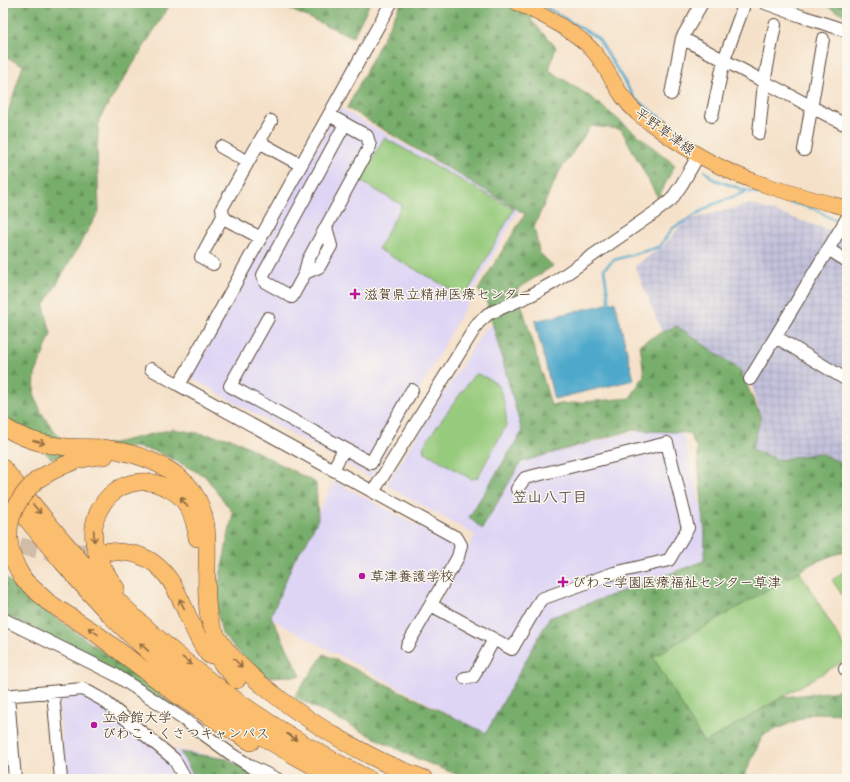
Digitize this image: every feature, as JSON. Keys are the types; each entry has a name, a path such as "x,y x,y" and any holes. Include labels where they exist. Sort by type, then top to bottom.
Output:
{"highway":[{"path":"3,426 20,436 43,444 68,447 104,448 141,457 172,472 187,484 197,498 204,512 207,528 208,547 206,581 209,618 214,633 235,660 251,676 299,712 338,737 386,763 425,779"},
{"path":"141,457 100,456 83,459 52,471 37,480 20,498 9,521 7,534 8,547 11,559 17,571 33,590 48,602 94,632 155,679 212,718 251,742 326,779"},
{"path":"3,468 95,577 163,642 214,683 268,722 308,748 369,779"},
{"path":"163,642 122,596 113,583 102,564 94,542 96,515 103,503 112,493 124,486 136,482 147,481 161,485 181,497 189,508 197,537 198,552 196,591 198,615 201,627 214,652 237,680"},
{"path":"3,490 45,543 83,585 114,619 148,650 189,685 222,710 264,738 338,779"},
{"path":"3,539 20,546"},
{"path":"107,551 138,555 150,560 159,567 174,587 200,643 208,654 237,680 277,709 331,743 398,779"}],"main road":[{"name":"平野草津線","path":"517,3 572,32 588,44 596,54 621,96 637,113 698,156 744,178 847,208"}],"street":[{"path":"179,385 391,3"},
{"path":"671,94 682,38 702,3"},
{"path":"765,3 847,31"},
{"path":"712,116 724,60 743,8"},
{"path":"759,133 764,83 775,25"},
{"path":"682,38 811,108 842,124 847,125"},
{"path":"804,150 823,40"},
{"path":"329,115 367,136 370,146 326,227 331,246 319,267 305,273 292,297 265,282 262,275 345,124"},
{"path":"213,264 200,257 223,216 222,208 271,121"},
{"path":"259,142 301,165"},
{"path":"222,147 248,162"},
{"path":"373,492 478,323 488,314 533,294 553,282 654,213 671,200 698,156"},
{"path":"223,216 227,220 261,238"},
{"path":"750,379 845,222"},
{"path":"828,250 847,261"},
{"path":"268,318 230,386 371,463 412,390"},
{"path":"776,337 847,380"},
{"path":"151,369 457,538 460,545 458,556 407,646"},
{"path":"431,605 512,649 541,599 614,573 669,560 688,528 667,443 525,478 517,489"},
{"path":"333,470 344,449"},
{"path":"3,619 114,674 183,719 231,754 252,767 277,779"},
{"path":"465,678 473,677 494,639"},
{"path":"15,779 6,696 53,693 83,689 103,700 174,758 185,779"},
{"path":"53,693 61,779"}],"shaded area":[{"name":"滋賀県立精神医療センター","path":"339,108 519,209 371,478 191,378"},
{"path":"751,204 826,229 847,233 847,466 820,453 779,460 752,449 761,417 752,386 740,370 677,326 662,332 635,266 664,245 686,220"},
{"path":"502,317 526,431 513,464 679,420 716,566 493,738 262,614 335,481 456,547 455,553 429,597 439,603 475,535 386,485 484,330"},
{"name":"立命館大学 びわこ・くさつキャンパス","path":"83,693 102,705 153,746 227,758 265,779 66,779 58,699 62,695"}],"green space":[{"path":"3,3 171,3 99,119 97,147 99,211 44,306 51,334 35,375 34,394 41,412 56,434 80,451 173,429 233,439 316,483 318,519 306,543 295,558 271,616 301,676 262,677 222,634 216,606 220,577 233,513 205,476 156,451 135,447 51,458 3,414 3,116 7,115 23,65 3,56"},
{"path":"275,3 370,3 353,37"},
{"path":"401,3 539,3 531,20 556,47 549,70 588,95 675,165 658,198 621,129 591,126 559,172 534,226 539,252 553,266 517,289 551,405 630,398 644,376 640,344 677,326 740,370 761,417 752,449 779,460 820,453 847,466 847,550 815,562 653,657 704,743 783,697 847,690 847,714 814,713 763,735 743,779 468,779 413,757 294,697 324,654 486,733 549,618 704,561 705,535 697,449 689,433 633,430 521,462 482,529 469,517 522,432 486,300 478,290 525,214 347,108"},
{"path":"820,3 847,3 847,16"},
{"path":"384,138 514,209 465,297 378,249 402,205 360,181"},
{"path":"478,374 497,385 502,394 506,426 477,478 471,479 425,452 423,448 474,375"},
{"path":"847,569 847,602 832,580"},
{"path":"799,570 847,651 847,659 704,743 653,657"},
{"path":"3,575 24,595 127,669 184,713 6,615 3,612"},
{"path":"180,752 227,759 263,779 196,779"}],"water":[{"path":"615,302 634,380 554,399 535,321"}],"waterway":[{"path":"539,3 598,38 635,99 699,145"},
{"path":"705,171 713,179 747,191"},
{"path":"609,303 604,269 614,260 659,247 673,228 712,205 748,191 815,209 840,222"}],"tunnel":[{"path":"20,546 32,549 63,552 107,551"}],"place":[{"name":"滋賀県立精神医療センター","path":"355,294"},
{"name":"草津養護学校","path":"362,576"},
{"name":"びわこ学園医療福祉センター草津","path":"563,582"},
{"name":"立命館大学 びわこ・くさつキャンパス","path":"94,725"}],"district":[{"name":"笠山八丁目","path":"550,497"}]}
